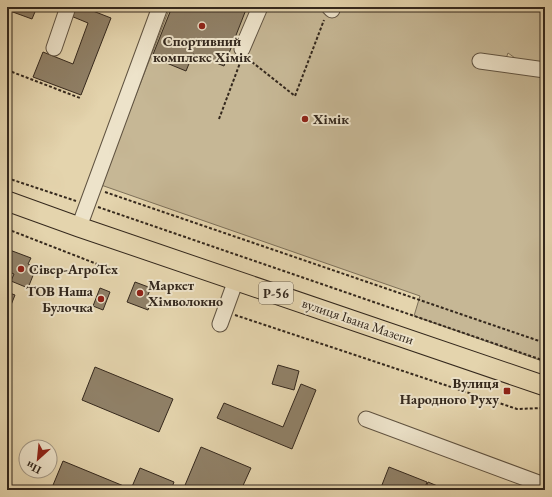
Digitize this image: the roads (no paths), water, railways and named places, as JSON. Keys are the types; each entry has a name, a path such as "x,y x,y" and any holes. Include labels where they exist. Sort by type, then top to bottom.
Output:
{"main road":[{"name":"вулиця Івана Мазепи","path":"7,201 545,386"}],"lane":[{"path":"54,48 68,7"},
{"path":"79,227 95,204 160,7"},
{"path":"241,56 260,7"},
{"path":"480,61 545,70"},
{"path":"222,318 236,280"},
{"path":"366,419 544,486"}],"place":[{"name":"Спортивний комплекс Хімік","path":"202,26"},
{"name":"Хімік","path":"305,119"},
{"name":"Сівер-АгроТех","path":"21,269"},
{"name":"Маркет Хімволокно","path":"140,293"},
{"name":"ТОВ Наша Булочка","path":"101,299"},
{"name":"Вулиця Народного Руху","path":"507,391"}]}
